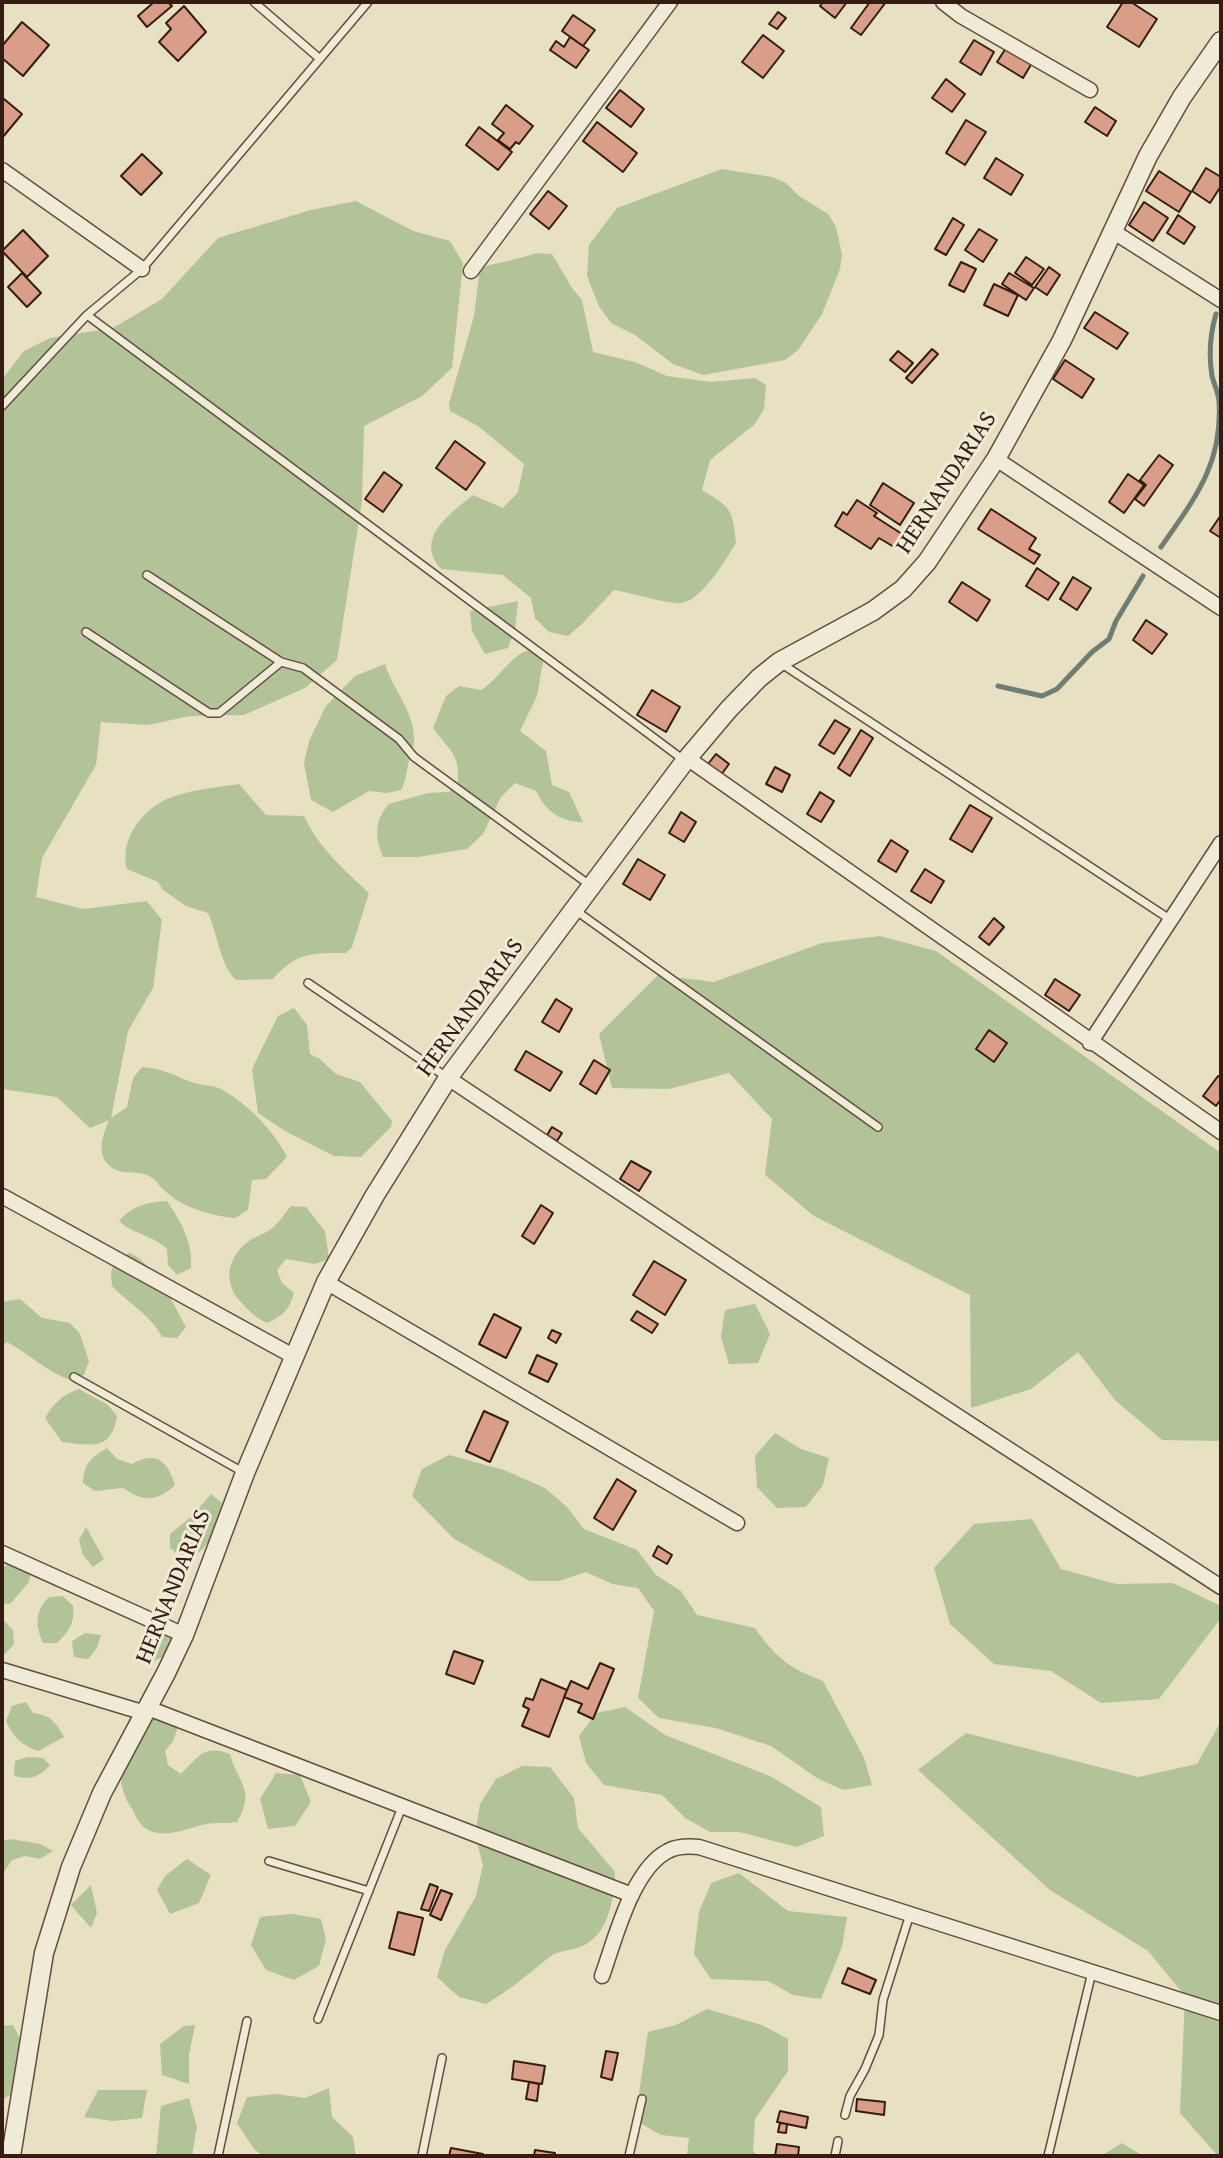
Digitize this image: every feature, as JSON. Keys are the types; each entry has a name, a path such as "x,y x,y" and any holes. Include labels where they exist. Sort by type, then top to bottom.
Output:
{"street":[{"path":"471,271 670,2"},
{"path":"943,2 961,16 1090,90"},
{"name":"HERNANDARIAS","path":"11,2156 44,1953 86,1828 184,1635 293,1356 326,1282 375,1195 448,1078 686,760 729,709 779,662 873,611 903,589 927,562 996,459 1062,340 1148,156 1182,97 1221,41"},
{"path":"2,170 142,269"},
{"path":"1114,232 1221,300"},
{"path":"996,459 1221,608"},
{"path":"686,760 1221,1132"},
{"path":"1090,1043 1221,843"},
{"path":"448,1078 862,1354 1221,1587"},
{"path":"2,1196 293,1356"},
{"path":"326,1282 737,1523"},
{"path":"2,1553 184,1635"},
{"path":"2,1670 146,1711 632,1895"},
{"path":"602,1976 632,1895 656,1860 667,1851 688,1846 1221,2013"}],"lane":[{"path":"254,2 320,59"},
{"path":"2,406 87,315 142,269 368,2"},
{"path":"87,315 686,760"},
{"path":"147,575 281,662 303,668 399,739 414,757 591,886"},
{"path":"86,632 209,713 219,713 281,662"},
{"path":"779,662 1171,920"},
{"path":"574,909 878,1127"},
{"path":"308,983 448,1078"},
{"path":"74,1377 245,1473"},
{"path":"318,2019 402,1807"},
{"path":"269,1861 369,1891"},
{"path":"845,2115 850,2096 879,2035 883,2000 910,1914"},
{"path":"1048,2156 1092,1972"},
{"path":"218,2156 247,2021"},
{"path":"422,2156 442,2058"},
{"path":"629,2156 642,2099"},
{"path":"835,2156 838,2141"}],"green space":[{"path":"722,169 772,177 786,183 799,196 828,214 836,227 842,254 840,269 822,314 798,350 785,360 703,375 673,364 635,335 611,323 599,306 587,276 589,245 617,208"},
{"path":"356,201 413,231 450,241 463,263 452,368 422,396 364,426 362,501 337,660 305,688 244,715 190,716 148,725 101,722 96,765 42,858 36,897 83,909 147,901 162,920 153,988 128,1031 111,1118 127,1107 133,1078 142,1067 217,1087 250,1110 275,1137 287,1157 266,1179 252,1180 248,1210 235,1218 226,1217 180,1202 147,1175 120,1171 110,1166 103,1157 102,1147 109,1120 90,1128 57,1097 2,1089 2,379 24,351 50,338 113,328 162,299 218,238 311,210"},
{"path":"536,253 552,254 582,300 593,352 635,362 667,376 711,382 755,378 766,385 764,409 755,424 710,460 702,490 729,510 736,543 713,578 698,594 682,603 614,590 568,636 549,632 535,618 531,598 503,575 441,569 431,547 438,528 473,495 503,508 518,492 524,464 478,426 450,411 449,404 474,316 480,268"},
{"path":"518,601 515,630 508,648 485,654 472,631 470,611"},
{"path":"534,649 543,662 537,696 520,731 546,751 552,785 569,792 583,822 555,814 544,805 536,791 515,783 501,797 483,834 467,849 418,857 383,857 377,829 389,804 428,793 449,792 458,783 455,758 433,728 446,696 459,686 481,690 512,660"},
{"path":"385,664 413,730 414,743 404,782 401,790 387,793 369,791 333,812 311,800 304,763 309,741 326,706 355,676"},
{"path":"239,784 266,815 304,816 324,848 369,893 352,947 346,953 305,956 273,979 236,980 222,957 208,913 186,906 163,890 158,882 127,869 125,858 130,836 142,817 159,803 177,795"},
{"path":"880,936 936,951 1221,1153 1221,1445 1219,1441 1162,1440 1115,1400 1078,1352 1031,1389 971,1408 970,1295 814,1216 765,1175 772,1119 729,1073 669,1089 612,1088 599,1034 658,975 714,982 822,943"},
{"path":"294,1008 307,1025 310,1054 336,1074 360,1082 392,1121 391,1127 361,1157 334,1156 258,1113 252,1069 278,1016"},
{"path":"167,1201 181,1225 190,1250 191,1268 177,1275 168,1265 167,1249 119,1221 140,1206"},
{"path":"291,1206 306,1207 325,1231 329,1259 315,1264 286,1259 277,1270 282,1283 294,1293 285,1312 267,1323 239,1300 231,1284 230,1268 242,1247 274,1227"},
{"path":"130,1253 148,1266 175,1306 186,1327 177,1338 162,1337 145,1316 112,1286 111,1272 117,1258"},
{"path":"20,1299 42,1318 70,1323 80,1334 89,1361 84,1375 70,1380 7,1342 2,1346 2,1302"},
{"path":"755,1304 770,1334 758,1363 729,1364 721,1337 725,1310"},
{"path":"79,1389 108,1405 117,1416 110,1436 98,1444 62,1442 45,1418 59,1400"},
{"path":"775,1433 801,1449 829,1458 823,1485 806,1507 777,1508 757,1487 755,1456"},
{"path":"107,1448 117,1459 132,1464 148,1458 160,1460 175,1485 162,1495 150,1498 137,1496 123,1488 95,1491 83,1483 84,1471 92,1458"},
{"path":"449,1455 504,1470 545,1488 567,1507 584,1529 637,1550 656,1575 681,1591 697,1615 755,1628 784,1661 823,1681 864,1758 872,1785 843,1790 817,1778 771,1746 716,1728 659,1718 638,1698 654,1611 638,1588 612,1584 586,1572 559,1581 530,1581 454,1539 412,1496 422,1469"},
{"path":"211,1494 222,1503 213,1532 201,1551 182,1557 170,1548 170,1534 192,1516"},
{"path":"1032,1519 1061,1569 1116,1584 1173,1583 1221,1606 1221,1618 1159,1699 1101,1703 1051,1671 994,1664 950,1624 934,1568 974,1524"},
{"path":"86,1527 104,1559 93,1567 83,1555 79,1540"},
{"path":"17,1559 32,1562 29,1582 10,1604 2,1603 2,1568"},
{"path":"63,1596 73,1606 70,1626 57,1643 43,1643 38,1624 41,1608 49,1597"},
{"path":"153,1612 167,1616 175,1637 168,1653 154,1661 142,1652 141,1637 151,1625"},
{"path":"2,1619 13,1630 14,1644 2,1657"},
{"path":"85,1633 101,1635 97,1648 88,1659 74,1657 72,1641"},
{"path":"26,1702 33,1713 52,1720 64,1737 38,1751 18,1740 6,1721 12,1706"},
{"path":"625,1707 665,1735 770,1776 821,1807 824,1836 797,1847 739,1832 710,1832 685,1818 662,1795 604,1785 586,1763 579,1736 596,1713"},
{"path":"160,1708 178,1727 165,1751 168,1765 181,1774 208,1751 230,1754 245,1794 237,1822 157,1833 138,1820 124,1793 122,1767 133,1742"},
{"path":"1221,1721 1221,2156 1218,2156 1180,2113 1185,1996 1148,1951 1050,1890 918,1770 966,1733 1138,1777 1197,1764"},
{"path":"28,1757 43,1758 50,1765 34,1777 14,1776 15,1761"},
{"path":"522,1766 550,1767 574,1798 578,1828 615,1872 613,1894 604,1926 590,1942 551,1956 486,2004 459,1997 437,1977 445,1950 476,1896 483,1865 475,1835 480,1804 496,1779"},
{"path":"276,1773 300,1775 311,1802 295,1826 268,1829 260,1799"},
{"path":"11,1839 40,1844 53,1851 40,1859 25,1856 12,1860 4,1872 2,1885 2,1841"},
{"path":"187,1859 211,1875 199,1903 170,1914 157,1890 165,1876"},
{"path":"739,1873 788,1911 847,1917 842,1947 821,1999 793,1995 768,1981 711,1979 694,1954 699,1912 711,1883"},
{"path":"91,1885 97,1913 91,1928 71,1905"},
{"path":"292,1914 321,1919 326,1939 319,1966 294,1980 266,1970 251,1945 260,1917"},
{"path":"707,2009 762,2025 788,2039 788,2071 755,2119 753,2150 757,2156 687,2156 689,2138 661,2135 635,2120 648,2032 676,2025"},
{"path":"13,2025 34,2065 35,2079 2,2100 2,2026"},
{"path":"195,2025 189,2055 189,2084 162,2075 160,2044 184,2026"},
{"path":"329,2088 332,2117 353,2137 356,2156 263,2156 254,2149 237,2123 247,2097 276,2094 305,2098"},
{"path":"98,2090 147,2090 142,2118 113,2121 84,2117"},
{"path":"189,2098 197,2127 192,2156 156,2156 161,2106"},
{"path":"1122,2143 1143,2156 1101,2156"}],"building":[{"path":"154,2 168,2 172,6 147,27 138,16"},
{"path":"823,2 847,2 835,18 820,6"},
{"path":"870,2 886,2 861,35 851,28"},
{"path":"1123,2 1131,2 1157,19 1139,47 1107,27"},
{"path":"184,6 206,32 178,61 159,42 171,29 166,23"},
{"path":"778,12 786,18 777,29 769,24"},
{"path":"573,15 595,30 583,46 562,31"},
{"path":"22,22 49,45 23,76 2,58 2,46"},
{"path":"763,35 784,51 763,78 742,62"},
{"path":"570,37 589,50 576,68 550,50 556,41 564,47"},
{"path":"974,40 994,52 981,75 960,62"},
{"path":"1006,48 1032,63 1023,78 997,62"},
{"path":"946,79 965,94 952,112 932,98"},
{"path":"620,90 644,109 631,127 606,108"},
{"path":"4,99 22,114 2,138 2,102"},
{"path":"506,105 533,126 519,144 516,142 510,149 498,140 504,133 492,124"},
{"path":"1095,107 1116,121 1107,136 1085,122"},
{"path":"966,120 986,132 965,165 946,153"},
{"path":"597,122 637,153 623,172 583,141"},
{"path":"479,127 512,152 498,170 466,145"},
{"path":"142,154 162,173 141,195 121,176"},
{"path":"996,158 1023,175 1011,195 984,178"},
{"path":"1206,168 1221,177 1221,186 1210,203 1192,191"},
{"path":"1159,171 1191,192 1179,212 1146,191"},
{"path":"548,191 567,206 549,229 530,214"},
{"path":"1144,202 1168,218 1153,241 1129,225"},
{"path":"1178,215 1195,227 1184,244 1167,233"},
{"path":"953,218 964,225 946,255 935,249"},
{"path":"979,229 997,240 983,262 965,250"},
{"path":"23,230 48,256 27,277 2,251"},
{"path":"1026,257 1044,269 1032,285 1015,273"},
{"path":"961,262 976,269 964,292 949,285"},
{"path":"1049,267 1060,275 1047,295 1035,287"},
{"path":"22,273 41,293 27,307 8,287"},
{"path":"1009,273 1034,288 1026,300 1002,284"},
{"path":"994,284 1018,295 1008,316 984,305"},
{"path":"1095,312 1128,333 1117,349 1084,328"},
{"path":"932,349 938,354 912,383 906,378"},
{"path":"898,351 913,363 905,372 890,360"},
{"path":"1065,360 1094,379 1082,398 1053,379"},
{"path":"455,441 485,463 466,490 436,468"},
{"path":"1159,455 1173,465 1144,506 1135,499 1146,485 1140,480"},
{"path":"384,472 402,485 383,512 365,499"},
{"path":"1128,474 1144,485 1124,513 1109,502"},
{"path":"883,483 914,503 900,525 870,505"},
{"path":"857,500 877,513 874,516 902,534 894,547 879,538 871,549 835,526 843,512 847,515"},
{"path":"991,509 1036,538 1029,549 1040,555 1034,564 978,529"},
{"path":"1221,515 1221,538 1210,531"},
{"path":"1037,568 1059,583 1048,600 1026,586"},
{"path":"1073,577 1091,588 1077,610 1060,599"},
{"path":"962,582 990,600 977,621 949,602"},
{"path":"1146,620 1167,634 1152,654 1133,640"},
{"path":"652,690 680,707 666,732 637,715"},
{"path":"835,720 850,729 834,754 819,745"},
{"path":"861,730 873,738 850,776 838,768"},
{"path":"716,754 729,764 721,775 708,764"},
{"path":"775,767 790,775 782,792 766,784"},
{"path":"820,792 834,801 821,822 807,814"},
{"path":"970,805 992,818 972,852 950,839"},
{"path":"681,812 696,822 684,842 669,833"},
{"path":"891,840 908,851 896,872 878,861"},
{"path":"638,859 665,875 650,900 623,884"},
{"path":"925,869 944,881 931,903 911,891"},
{"path":"994,918 1004,927 989,945 979,937"},
{"path":"1055,979 1080,995 1069,1011 1045,995"},
{"path":"556,999 572,1009 559,1032 542,1022"},
{"path":"989,1030 1007,1043 994,1062 976,1049"},
{"path":"526,1051 562,1072 550,1091 515,1070"},
{"path":"594,1060 610,1070 596,1094 580,1084"},
{"path":"1218,1076 1221,1078 1221,1099 1216,1106 1203,1096"},
{"path":"552,1127 562,1133 557,1141 547,1135"},
{"path":"631,1161 651,1172 639,1191 620,1179"},
{"path":"541,1205 553,1213 534,1244 522,1236"},
{"path":"654,1261 686,1280 665,1315 633,1295"},
{"path":"637,1311 658,1324 652,1333 631,1320"},
{"path":"494,1314 521,1328 506,1358 479,1344"},
{"path":"552,1330 561,1334 556,1343 548,1338"},
{"path":"537,1355 557,1364 548,1382 529,1373"},
{"path":"484,1411 508,1422 490,1462 466,1451"},
{"path":"617,1479 636,1491 613,1530 594,1518"},
{"path":"658,1546 672,1555 667,1564 653,1556"},
{"path":"454,1651 483,1661 474,1684 446,1674"},
{"path":"600,1663 614,1669 593,1719 578,1712 582,1704 564,1697 571,1681 588,1689"},
{"path":"541,1679 567,1690 549,1737 522,1726 529,1709 523,1706 526,1698 533,1700"},
{"path":"430,1884 438,1887 429,1911 421,1909"},
{"path":"441,1890 452,1894 441,1920 430,1915"},
{"path":"398,1912 423,1918 414,1955 389,1948"},
{"path":"848,1968 876,1980 870,1994 842,1983"},
{"path":"606,2051 618,2053 612,2080 601,2077"},
{"path":"514,2061 545,2066 542,2084 512,2079"},
{"path":"529,2082 539,2084 537,2101 526,2099"},
{"path":"857,2099 885,2102 884,2115 856,2111"},
{"path":"780,2111 808,2117 806,2128 777,2122"},
{"path":"780,2123 787,2124 786,2133 778,2132"},
{"path":"777,2144 799,2147 798,2156 775,2156"},
{"path":"451,2148 483,2154 449,2156"},
{"path":"535,2150 555,2153 555,2156 534,2156"}],"waterway":[{"path":"1161,547 1195,496 1216,444 1219,401 1210,353 1216,314"},
{"path":"998,686 1042,696 1057,689 1092,652 1109,639 1143,576"}]}
